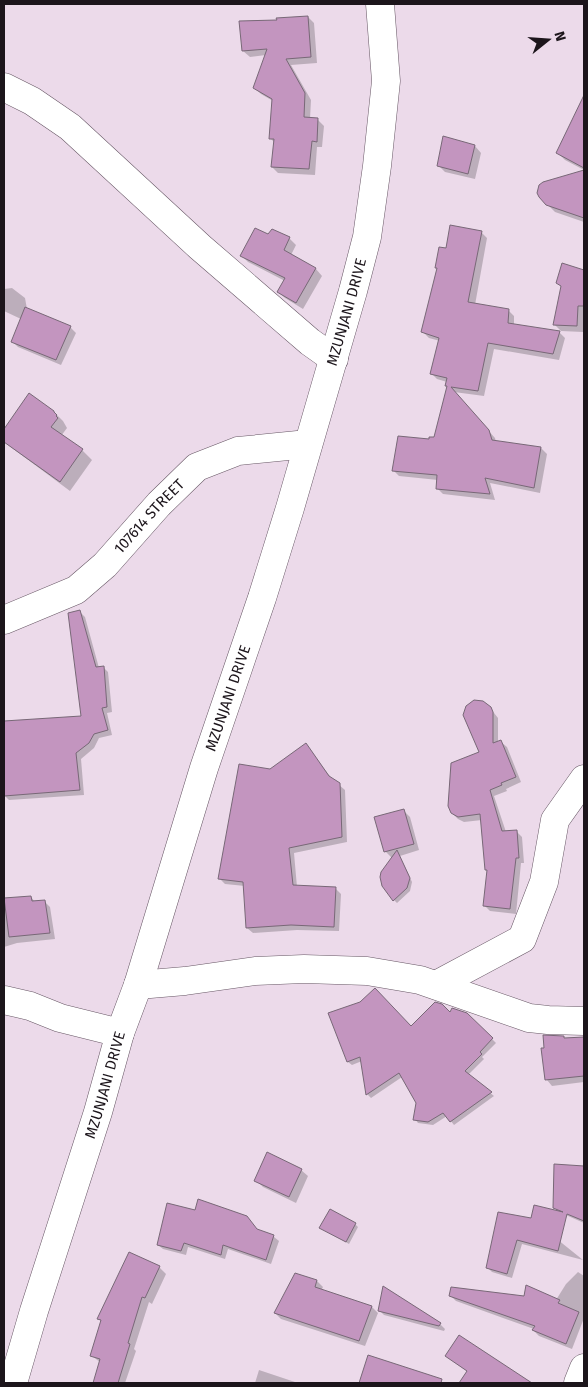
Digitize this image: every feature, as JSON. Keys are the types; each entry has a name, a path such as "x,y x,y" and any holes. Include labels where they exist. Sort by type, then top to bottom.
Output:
{"street":[{"name":"MZUNJANI DRIVE","path":"13,1383 34,1310 98,1112 120,1033 138,985 204,768 262,598 334,359 367,237 386,81 380,4"},
{"path":"4,86 32,101 70,127 200,247 310,342 334,359"},
{"name":"107614 STREET","path":"4,620 76,590 105,565 159,504 197,467 238,451 308,444"},
{"path":"436,985 522,939 544,882 556,820 584,779"},
{"path":"138,985 185,981 255,971 304,969 368,972 420,980 529,1018 584,1020"},
{"path":"4,1000 30,1006 60,1018 120,1033"},
{"path":"578,1383 584,1368"}],"building":[{"path":"308,16 311,57 286,59 305,93 304,117 318,118 317,142 312,141 309,169 271,167 274,139 269,139 272,99 253,88 267,49 242,51 239,21 277,20 276,18"},
{"path":"584,95 584,168 556,153"},
{"path":"443,136 475,145 468,174 437,166"},
{"path":"584,170 584,218 546,205 539,197 537,193 539,185 543,182"},
{"path":"450,225 482,231 468,302 509,309 508,323 560,331 553,354 488,343 478,391 451,387 489,430 492,440 541,447 534,488 485,478 490,494 436,489 437,475 392,471 398,436 429,439 429,437 434,437 447,386 445,386 447,378 430,374 439,338 421,332 437,268 435,268 439,247 446,248"},
{"path":"255,228 268,234 272,229 290,237 284,250 316,268 296,303 277,292 285,278 240,256"},
{"path":"562,263 584,270 584,306 578,306 577,326 553,325 561,286 556,283"},
{"path":"25,307 71,326 56,360 11,342"},
{"path":"29,393 57,415 58,418 51,427 83,449 60,482 4,442 4,429"},
{"path":"80,610 96,667 104,666 107,707 102,708 108,730 94,734 89,743 76,753 80,790 4,796 4,721 81,716 68,613"},
{"path":"474,700 483,701 491,707 493,712 493,743 501,740 516,777 490,790 502,831 517,830 519,858 516,858 510,909 483,906 487,870 485,870 480,814 458,817 451,813 448,806 451,763 479,752 463,715 466,706"},
{"path":"306,743 329,776 340,783 342,837 289,848 293,885 336,887 334,927 291,925 246,928 243,882 218,879 239,764 270,769"},
{"path":"404,809 414,844 384,852 374,817"},
{"path":"397,850 410,878 407,888 393,901 382,886 380,877 381,872"},
{"path":"31,896 32,901 45,900 50,933 9,937 4,898"},
{"path":"375,988 411,1026 435,1002 442,1004 450,1012 452,1008 467,1013 493,1038 480,1052 482,1054 465,1071 492,1092 450,1122 443,1113 428,1122 413,1120 416,1103 399,1073 366,1095 360,1057 347,1062 328,1013 360,1002"},
{"path":"543,1035 564,1036 564,1038 584,1037 584,1076 545,1080 541,1048 544,1048"},
{"path":"267,1152 302,1169 289,1197 254,1181"},
{"path":"554,1164 584,1166 584,1221 567,1214 558,1251 517,1240 507,1274 486,1268 498,1212 531,1218 534,1205 563,1212 553,1208"},
{"path":"198,1199 247,1216 257,1229 274,1235 266,1260 223,1245 221,1255 184,1243 181,1251 157,1245 167,1203 195,1210"},
{"path":"330,1209 356,1223 346,1242 319,1228"},
{"path":"129,1252 160,1266 145,1298 142,1297 118,1383 93,1383 100,1359 90,1356 101,1320 97,1319"},
{"path":"295,1273 317,1280 315,1287 372,1306 359,1341 274,1313"},
{"path":"526,1285 560,1300 558,1303 579,1312 566,1344 532,1330 535,1326 449,1296 451,1287 524,1296"},
{"path":"383,1286 441,1323 439,1326 378,1311"},
{"path":"459,1335 532,1383 459,1383 467,1371 445,1356"},
{"path":"368,1355 442,1379 441,1383 359,1383"}]}
